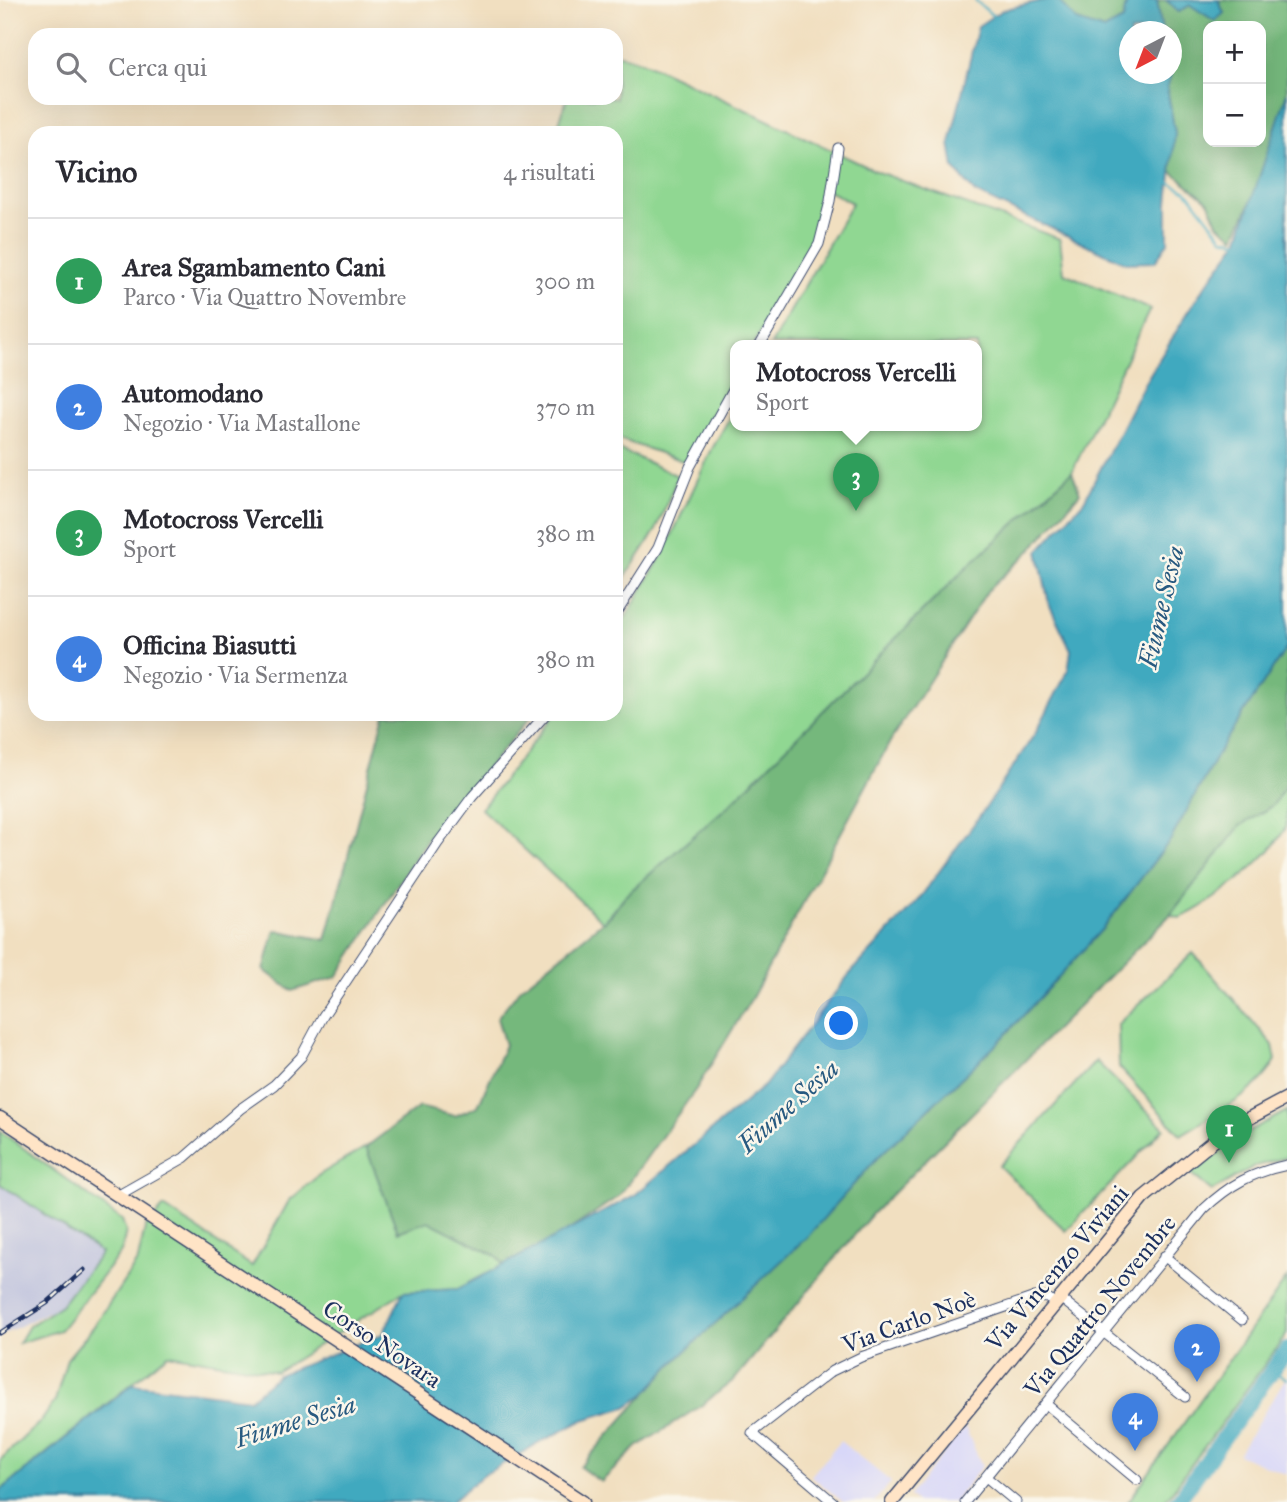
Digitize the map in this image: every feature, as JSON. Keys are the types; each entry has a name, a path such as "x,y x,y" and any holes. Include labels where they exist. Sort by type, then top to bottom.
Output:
{"main road":[{"name":"Via Vincenzo Viviani","path":"892,1502 1124,1218 1172,1172 1227,1130 1287,1098"},
{"name":"Corso Novara","path":"0,1118 583,1502"}],"street":[{"path":"763,340 818,244 830,201 838,148"},
{"path":"623,603 658,548 690,467 730,395"},
{"path":"117,1196 184,1158 240,1109 274,1085 301,1057 323,1016 438,843 472,797 540,721"},
{"name":"Via Quattro Novembre","path":"965,1502 1204,1209 1253,1173 1287,1165"},
{"path":"1164,1256 1242,1320"},
{"name":"Via Carlo Noè","path":"833,1502 752,1433 832,1371 861,1357 1035,1297 1056,1300"},
{"path":"1056,1300 1103,1331 1185,1397"},
{"path":"1045,1404 1137,1480"},
{"path":"986,1477 1016,1502"}],"shaded area":[{"path":"0,1184 102,1253 61,1305 0,1336"},
{"path":"1287,1376 1287,1475 1238,1454"},
{"path":"965,1427 982,1466 954,1502 916,1502 909,1496"},
{"path":"840,1441 891,1482 874,1502 843,1502 811,1476"}],"green space":[{"path":"1058,0 1127,0 1123,20 1104,30 1077,21"},
{"path":"1157,0 1166,0 1179,12 1190,5 1224,13 1218,0 1287,0 1287,93 1255,193 1235,237 1219,225 1208,201 1170,170 1175,133 1168,84 1182,84 1182,21 1160,21"},
{"path":"623,55 646,63 878,172 1060,239 1064,273 1150,309 1072,472 968,566 729,806 625,896 603,922 481,809 550,721 623,721 623,622 665,550 730,417 730,431 982,431 982,340 774,340 852,203 827,190 811,243 756,340 730,340 730,383 686,462 623,440 623,126 558,126 565,105 623,105"},
{"path":"623,451 678,476 656,530 623,580"},
{"path":"1072,472 1080,493 1031,550 988,590 891,740 753,996 696,1089 619,1196 562,1235 503,1265 497,1256 428,1221 398,1232 366,1147 419,1107 455,1116 478,1106 505,1045 497,1018 521,988 611,915 625,896 729,805 968,566"},
{"path":"1287,647 1287,783 1273,805 1240,826 1170,915 872,1214 735,1379 702,1405 637,1447 601,1482 580,1467 670,1366 807,1236 877,1158 999,1042 1104,927 1171,839 1222,746"},
{"path":"383,721 527,721 428,838 337,977 292,991 264,970 275,930 326,940"},
{"path":"1287,783 1286,826 1268,852 1239,879 1208,902 1180,918 1170,915 1240,826 1273,805"},
{"path":"1193,953 1273,1045 1276,1060 1269,1072 1247,1093 1181,1135 1119,1067 1118,1024"},
{"path":"1096,1061 1164,1128 1066,1231 999,1166"},
{"path":"1287,1111 1287,1157 1253,1167 1212,1191 1189,1172 1234,1139"},
{"path":"0,1131 122,1220 126,1232 121,1252 60,1330 19,1343 29,1326 61,1305 101,1253 0,1184"},
{"path":"366,1147 398,1232 428,1220 497,1256 503,1265 458,1289 403,1292 276,1372 168,1354 0,1491 0,1460 42,1420 55,1401 67,1359 95,1325 138,1260 145,1228 164,1207 252,1266 289,1201 319,1175"},
{"path":"1287,1278 1287,1334 1164,1502 1128,1502"}],"water":[{"path":"1044,0 1058,0 1077,21 1104,30 1119,22 1119,84 1168,84 1175,133 1168,203 1168,242 1155,262 1126,263 975,193 954,168 950,143 978,26 1002,10"},
{"path":"1127,0 1157,0 1160,21 1121,21"},
{"path":"1166,0 1218,0 1224,13 1215,21 1190,5 1179,12"},
{"name":"Fiume Sesia","path":"1287,93 1287,647 1222,746 1171,839 1104,927 999,1042 877,1158 808,1236 670,1366 645,1394 626,1407 583,1420 537,1444 482,1476 451,1502 0,1502 0,1491 133,1384 250,1399 278,1375 383,1334 403,1292 458,1289 635,1195 765,1085 848,976 919,899 987,806 1036,732 1068,671 1071,650 1049,604 1038,551 1084,501 1144,384 1198,296 1238,241"}],"waterway":[{"path":"975,0 993,16"},
{"path":"1169,182 1187,191 1223,238 1238,241"},
{"path":"1177,1502 1287,1350"},
{"path":"1271,1370 1287,1379"}],"railway":[{"path":"0,1333 47,1303 84,1270"}],"place":[{"name":"Motocross Vercelli","path":"856,511"},
{"name":"Area Sgambamento Cani","path":"1229,1163"},
{"name":"Automodano","path":"1197,1382"},
{"name":"Officina Biasutti","path":"1135,1451"}]}
